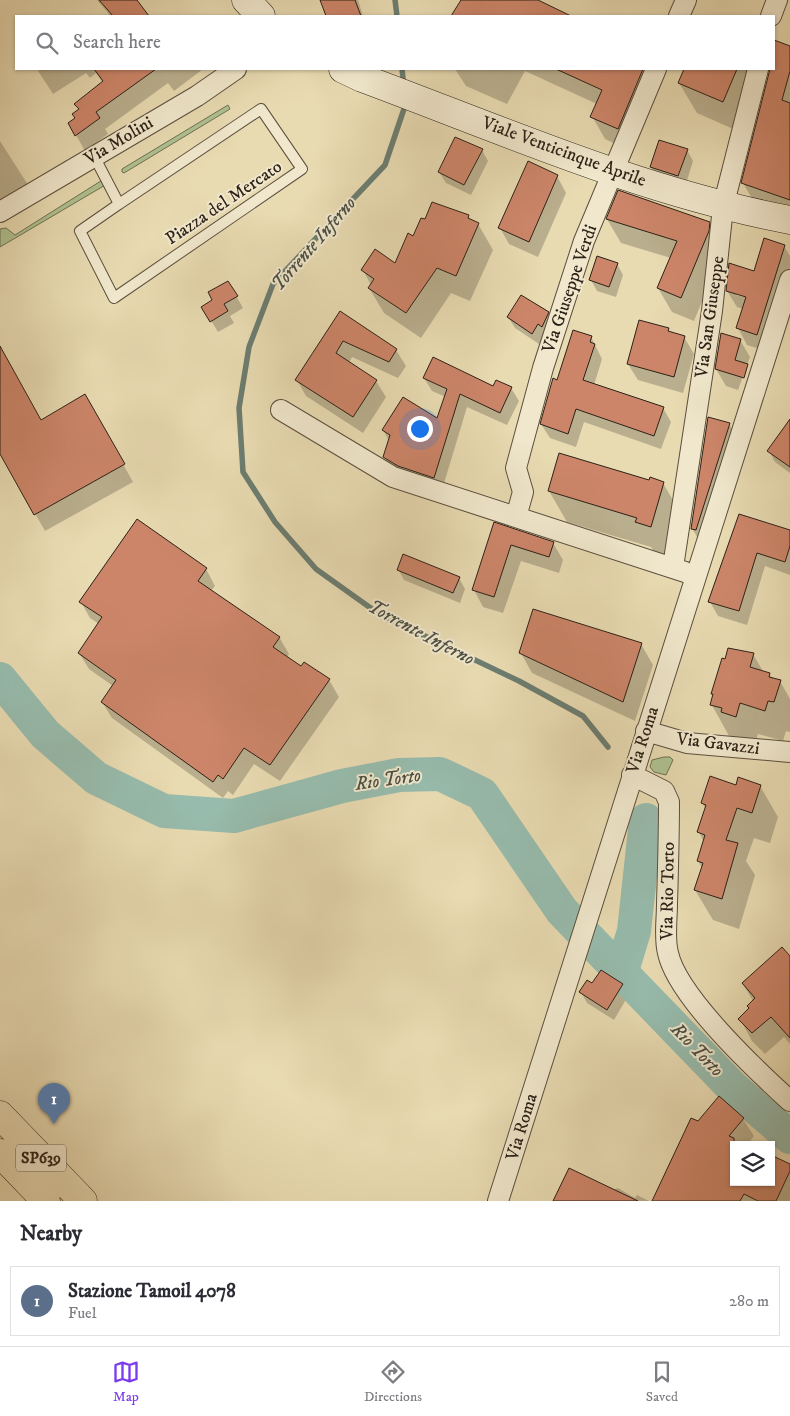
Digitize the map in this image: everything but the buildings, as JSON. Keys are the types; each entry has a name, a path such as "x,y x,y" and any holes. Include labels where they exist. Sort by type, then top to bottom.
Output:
{"main road":[{"name":"Viale Venticinque Aprile","path":"353,74 613,171 723,207 790,220"},
{"name":"SP639","path":"0,1115 83,1201"},
{"name":"SP639","path":"0,1153 46,1201"}],"street":[{"path":"679,15 686,0"},
{"path":"771,15 777,0"},
{"name":"Via Molini","path":"0,212 197,96 235,70"},
{"name":"Via Giuseppe Verdi","path":"516,517 523,492 516,468 543,368 584,241 656,70"},
{"name":"Via San Giuseppe","path":"673,568 712,311 723,207 758,70"},
{"name":"Via Roma","path":"498,1201 790,280"},
{"path":"281,410 393,477 696,575"},
{"name":"Via Gavazzi","path":"646,731 687,743 790,752"},
{"name":"Via Rio Torto","path":"632,775 664,791 669,802 666,942 669,960 683,984 725,1037 746,1060 790,1101"}],"lane":[{"name":"Piazza del Mercato","path":"261,108 302,170 114,298 80,231 119,204 261,108"},
{"path":"94,156 119,204"}],"green space":[{"path":"228,105 230,109 124,173 122,172 122,169"},
{"path":"104,179 107,184 0,247 0,229 6,228 15,235"},
{"path":"670,757 673,760 666,775 654,772 650,767 652,760"}],"waterway":[{"name":"Torrente Inferno","path":"395,0 397,15"},
{"name":"Torrente Inferno","path":"402,70 404,87"},
{"name":"Torrente Inferno","path":"406,103 385,165 273,284 249,347 239,408 243,472 275,522 316,569 379,614 519,681 583,716 608,747"},
{"name":"Rio Torto","path":"0,679 45,734 96,778 164,811 234,816 342,786 399,775 440,774 482,794 562,911 733,1088 790,1137"},
{"name":"Torrente Inferno","path":"621,974 634,931 646,820"}],"place":[{"name":"Stazione Tamoil 4078","path":"54,1124"}]}
